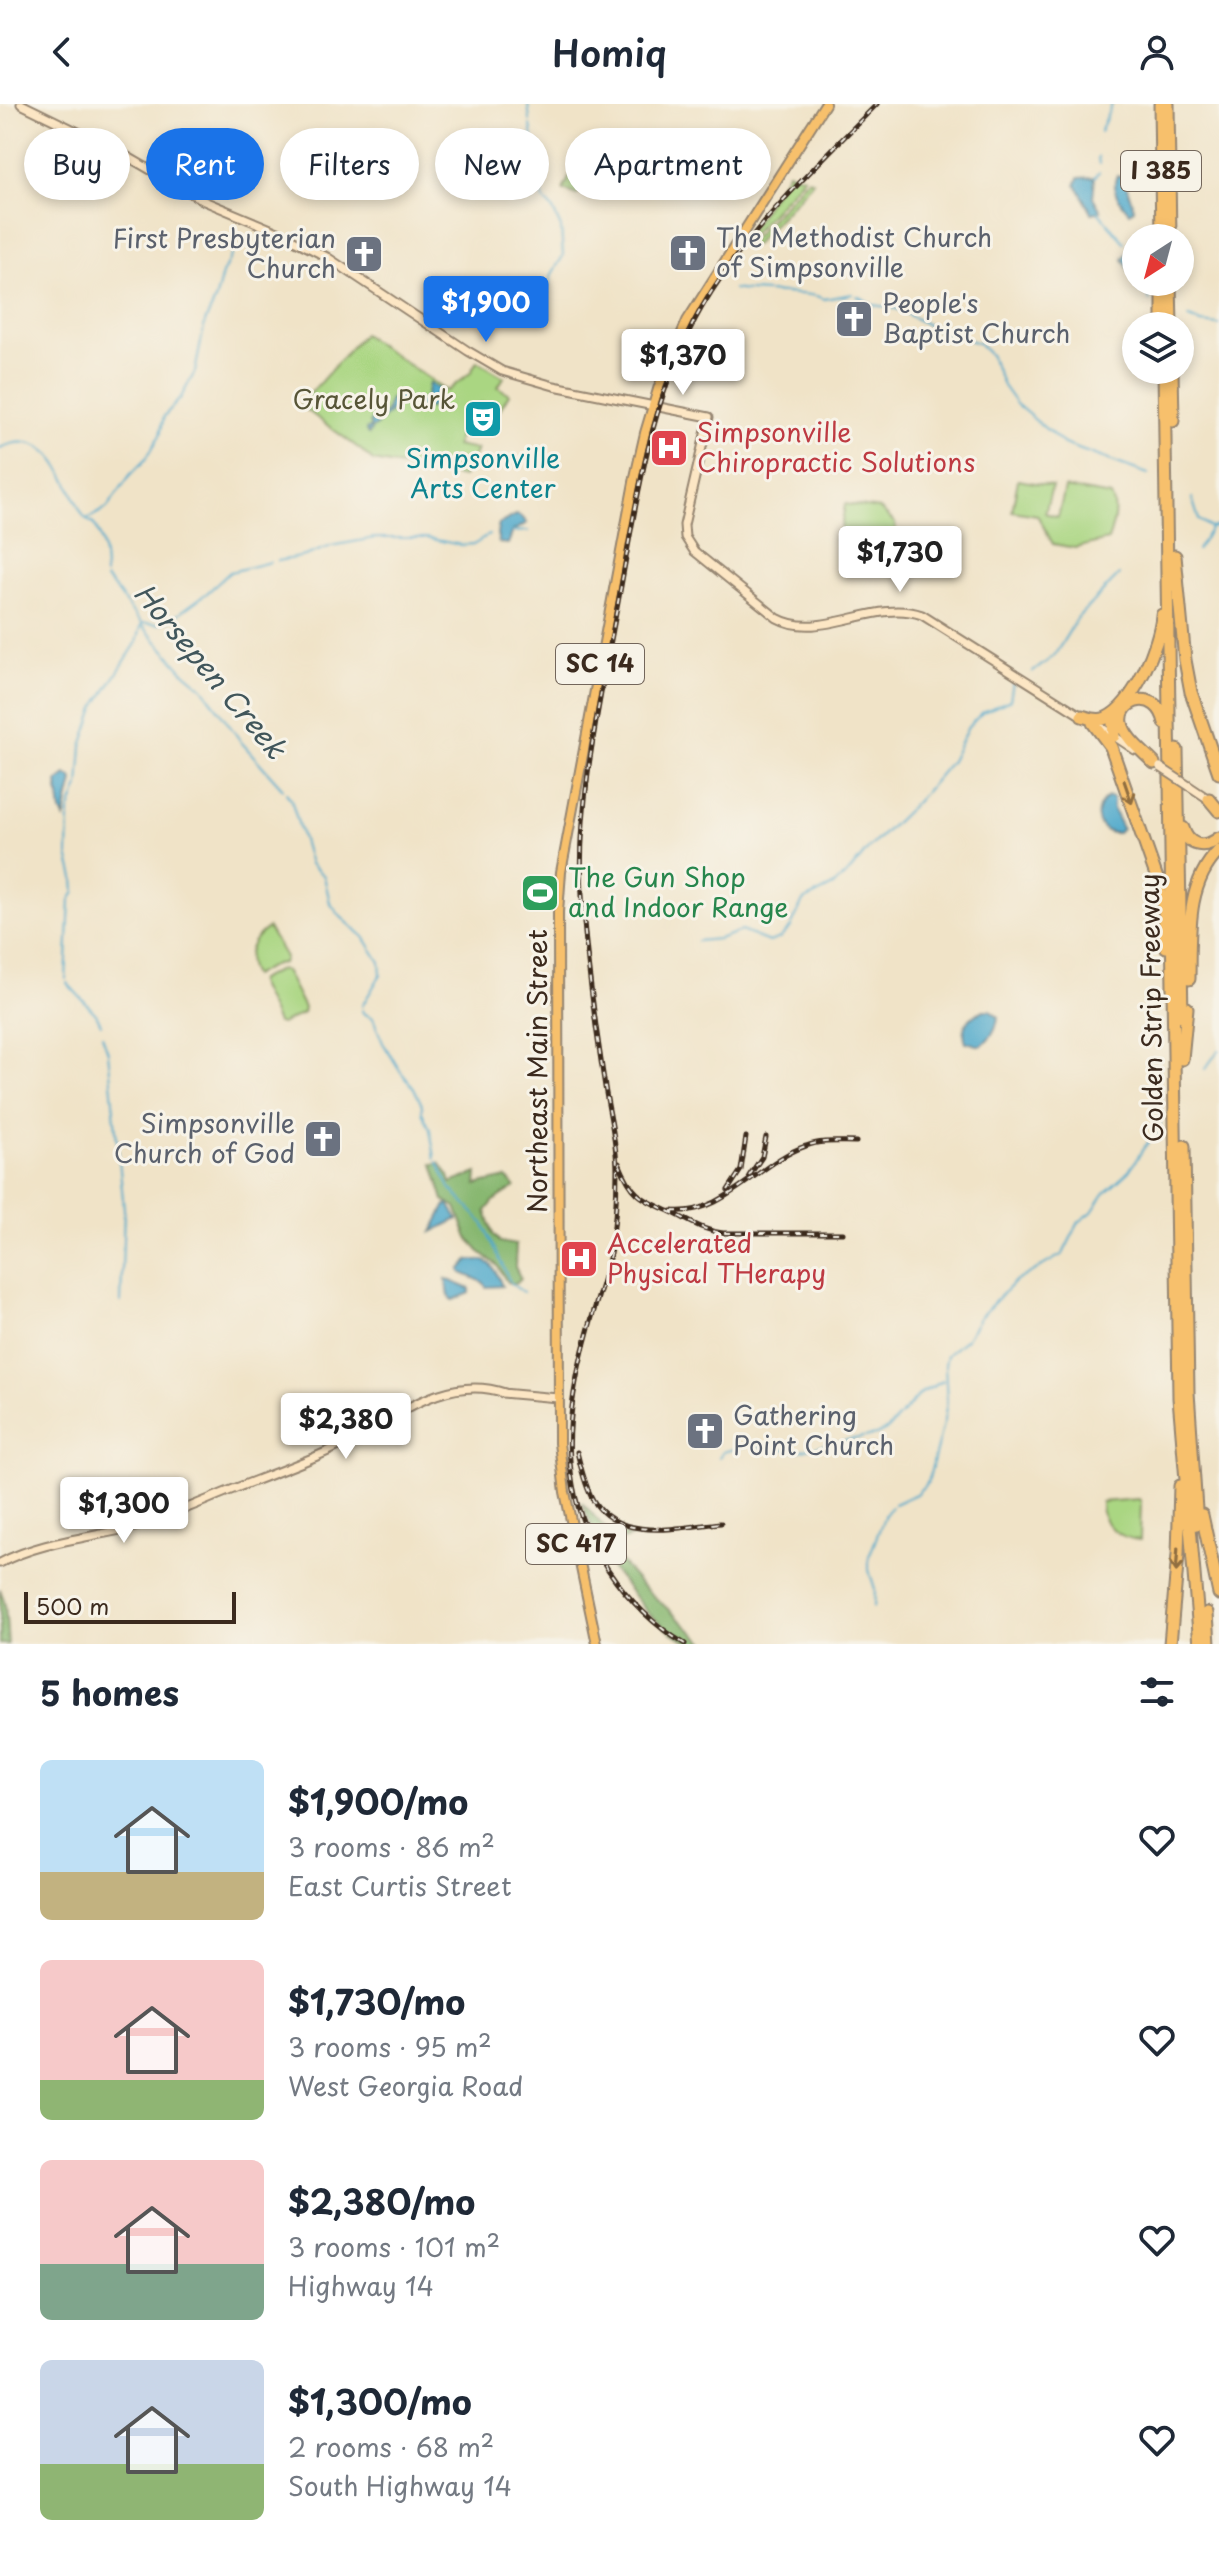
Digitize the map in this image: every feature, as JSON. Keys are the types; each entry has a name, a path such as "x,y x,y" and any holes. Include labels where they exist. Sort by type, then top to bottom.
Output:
{"highway":[{"name":"I 385","path":"1160,104 1162,224"},
{"name":"I 385","path":"1168,104 1170,224"},
{"name":"Golden Strip Freeway","path":"1165,384 1180,812 1188,1392 1209,1644"},
{"name":"Golden Strip Freeway","path":"1172,384 1170,754 1179,1398 1200,1644"},
{"path":"1082,716 1099,720 1109,717 1139,681 1156,650 1171,558"},
{"path":"1171,558 1191,692 1219,773"},
{"path":"1157,765 1127,735 1122,722 1124,711 1137,700 1147,699 1163,713 1170,754"},
{"path":"1114,736 1113,723 1118,708"},
{"path":"1093,723 1111,747 1159,884 1175,1041"},
{"path":"1180,812 1185,836 1191,842 1204,846 1219,838"},
{"path":"1182,1059 1192,901 1201,876 1211,858 1219,851"},
{"path":"1170,1644 1179,1525 1179,1398"},
{"path":"1194,1471 1219,1594"}],"main road":[{"path":"21,104 117,151 204,201 278,232 327,257 502,371 554,386 709,417 684,525 685,537 694,551 777,618 791,624 810,625 893,610 922,615 1114,736 1216,805"},
{"name":"SC 14","path":"652,407 692,310 825,104"},
{"name":"Northeast Main Street","path":"597,1644 562,1472 558,1398 559,889 638,460 652,407"},
{"path":"0,1563 46,1545 144,1524 341,1446 425,1398 440,1393 480,1388 558,1398"}],"green space":[{"path":"788,172 804,177 743,241 771,200"},
{"path":"808,179 813,181 811,184 754,245 748,244"},
{"name":"Gracely Park","path":"363,334 447,391 470,373 477,361 504,377 498,387 509,394 494,419 491,418 495,410 482,403 474,406 461,429 456,446 477,450 463,477 373,461 300,405"},
{"path":"1018,480 1052,486 1045,513 1058,517 1065,488 1111,496 1114,512 1108,540 1075,548 1053,544 1037,515 1012,511"},
{"path":"845,504 880,509 895,523 896,531 844,538 841,529"},
{"path":"268,928 285,957 283,963 253,976 249,962 250,949 257,937"},
{"path":"281,969 286,972 304,1008 303,1013 281,1024 277,1023 258,983"},
{"path":"440,1163 451,1183 477,1173 476,1185 507,1178 515,1187 494,1201 486,1211 493,1234 500,1242 516,1245 515,1267 521,1279 516,1284 507,1282 497,1265 479,1251 468,1238 456,1207 444,1200 433,1164"},
{"path":"1139,1499 1140,1540 1112,1529 1101,1510 1101,1502"},
{"path":"582,1503 607,1529 632,1537 606,1545 639,1583 707,1644 691,1644 648,1613 608,1564"},
{"path":"0,1589 5,1604 8,1644 0,1644"}],"water":[{"path":"1117,175 1124,178 1134,209 1129,212 1115,190"},
{"path":"1095,177 1093,197 1101,211 1092,213 1076,184 1079,178"},
{"path":"429,383 441,390 433,396 431,408 398,404 367,433 378,411 386,412 390,399 403,397 413,405 426,398"},
{"path":"516,515 527,523 513,531 508,544 499,543 499,524"},
{"path":"66,775 73,781 64,818 57,782"},
{"path":"1108,797 1113,798 1113,810 1122,828 1118,833 1104,829 1098,820 1099,807"},
{"path":"984,1010 998,1016 993,1032 981,1046 966,1042 965,1026 974,1015"},
{"path":"449,1204 458,1219 432,1232 446,1205"},
{"path":"469,1260 492,1265 502,1286 486,1287 483,1282 462,1273 460,1270"},
{"path":"446,1279 470,1289 470,1293 453,1300 449,1296"}],"waterway":[{"path":"528,104 530,121"},
{"path":"1100,132 1112,104"},
{"path":"1098,157 1099,164"},
{"path":"1095,177 1099,172"},
{"path":"543,310 552,274 563,256 561,228 552,208 544,200"},
{"path":"1098,212 1122,240"},
{"path":"87,519 107,508 130,475 146,459 160,435 164,416 180,399 195,372 205,322 232,254"},
{"path":"733,289 824,299 853,294"},
{"path":"857,296 874,305 897,309 941,332 978,343 991,356 1003,386 1016,404 1064,444 1148,474"},
{"path":"1148,296 1150,301"},
{"path":"1194,320 1219,325"},
{"name":"Horsepen Creek","path":"0,448 29,443 50,455 65,477 83,516 98,531 105,575"},
{"path":"1192,498 1199,520 1211,528"},
{"path":"1197,550 1211,528 1219,526"},
{"path":"513,532 528,531"},
{"path":"278,561 375,538 426,538 461,545 475,544 489,535"},
{"path":"143,623 159,624 170,620 230,572 270,562"},
{"path":"1033,672 1054,656 1078,617 1119,575"},
{"name":"Horsepen Creek","path":"106,579 141,622"},
{"path":"66,979 70,900 75,892 68,855 69,812 79,786 82,746 95,708 137,642 142,623"},
{"name":"Horsepen Creek","path":"142,625 185,673 203,688 242,743 283,789"},
{"path":"697,941 718,939 741,931 769,942 780,938 791,927 803,901 833,886 917,801 951,761 968,727 983,712 1010,700 1013,682"},
{"name":"Horsepen Creek","path":"286,793 291,799 310,864 324,876 330,903 364,937 380,962 381,974 362,1006"},
{"path":"67,983 96,1014 101,1024"},
{"name":"Horsepen Creek","path":"362,1010 373,1018 383,1043 414,1088 430,1129 435,1158"},
{"path":"102,1035 108,1052 124,1209 121,1302"},
{"path":"1205,1069 1219,1050"},
{"path":"894,1504 916,1494 928,1482 947,1401 947,1355 967,1338 979,1318 1013,1283 1063,1254 1079,1222 1129,1171 1160,1130 1161,1086"},
{"name":"Horsepen Creek","path":"438,1162 450,1188 483,1223 511,1284 523,1292"},
{"path":"719,1457 723,1452 749,1445 798,1451 876,1435 888,1429 921,1393 943,1381"},
{"path":"874,1607 875,1589 869,1557 891,1507"}],"railway":[{"path":"685,1644 642,1610 607,1568 591,1540 573,1483 570,1454 573,1396 610,1254 617,1180 616,1149 588,967 582,895 586,789 596,718 646,456 656,417 684,343 702,307 740,252 783,200 877,104"},
{"path":"728,1190 741,1170 746,1137"},
{"path":"749,1176 762,1157 766,1137"},
{"path":"672,1211 691,1210 725,1197 773,1163 806,1146 824,1142 856,1142"},
{"path":"619,1163 641,1197 710,1230 723,1233 843,1233"},
{"path":"577,1452 593,1500 604,1513 618,1522 651,1529 721,1523"}],"place":[{"name":"The Methodist Church of Simpsonville","path":"688,253"},
{"name":"First Presbyterian Church","path":"364,254"},
{"name":"People's Baptist Church","path":"854,319"},
{"name":"Simpsonville Arts Center","path":"483,419"},
{"name":"Simpsonville Chiropractic Solutions","path":"669,448"},
{"name":"The Gun Shop and Indoor Range","path":"540,893"},
{"name":"Simpsonville Church of God","path":"323,1139"},
{"name":"Accelerated Physical THerapy","path":"579,1259"},
{"name":"Gathering Point Church","path":"705,1431"}]}
